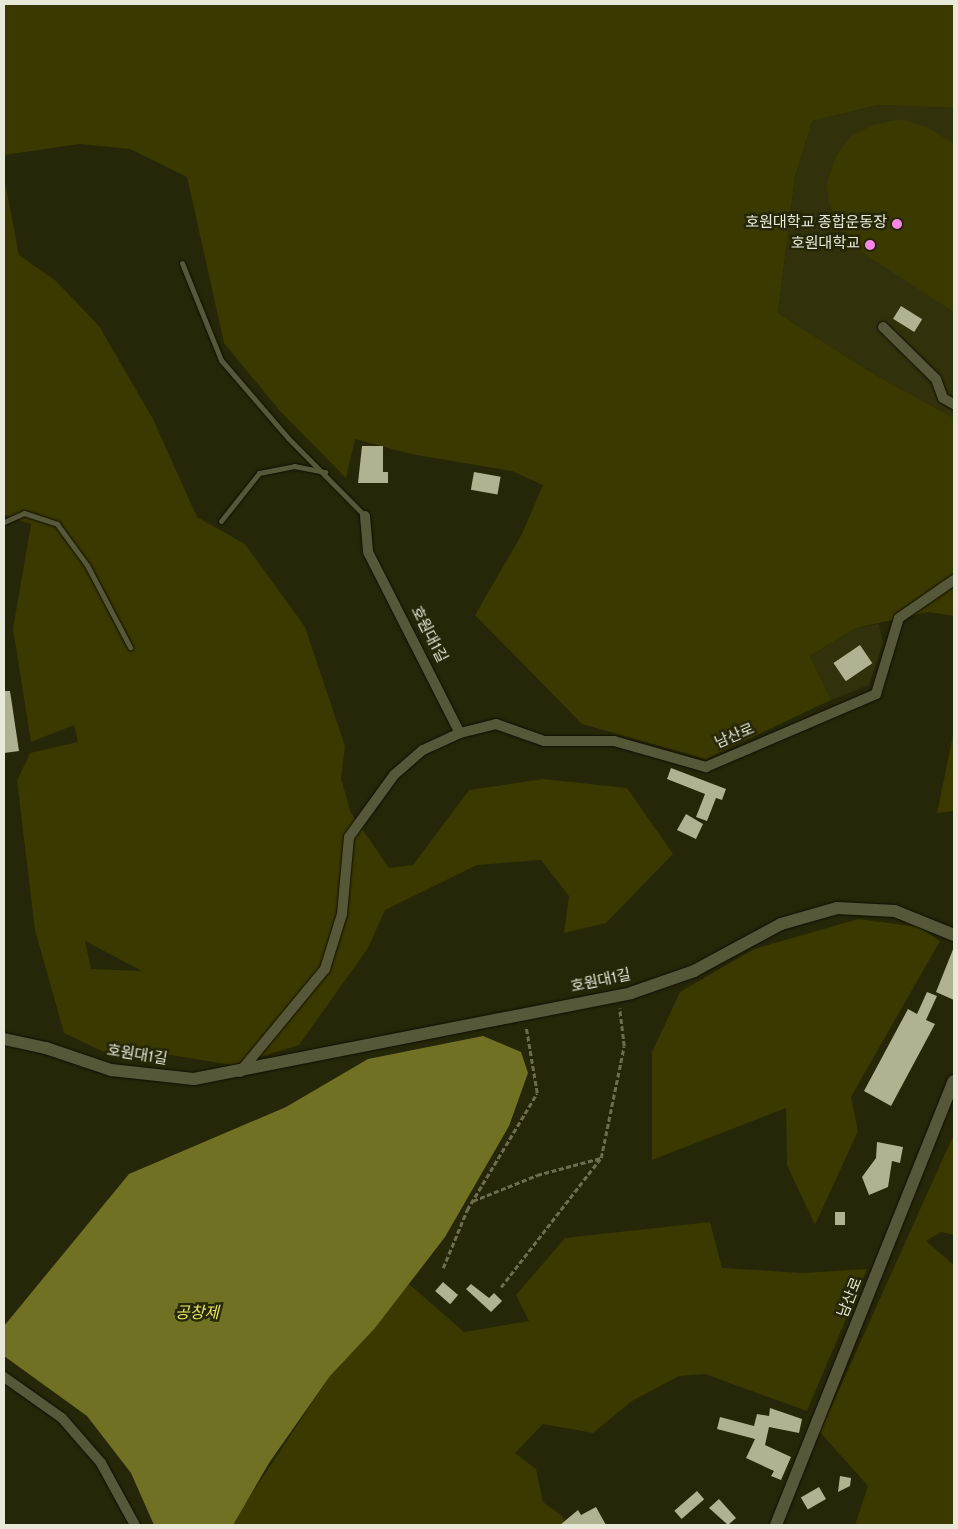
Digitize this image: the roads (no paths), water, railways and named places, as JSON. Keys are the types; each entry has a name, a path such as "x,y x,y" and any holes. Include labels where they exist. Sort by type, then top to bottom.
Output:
{"street":[{"path":"883,327 936,378 944,398 954,404"},
{"name":"호원대1길","path":"365,516 368,552 460,733"},
{"name":"남산로","path":"460,733 496,724 544,741 614,741 706,767 876,694 899,618 954,580"},
{"path":"239,1073 325,970 342,914 350,837 394,774 423,750 460,733"},
{"name":"호원대1길","path":"4,1039 149,1076 194,1079 239,1073 618,996 694,971 781,924 837,908 895,911 954,935"},
{"name":"남산로","path":"776,1525 954,1081"},
{"path":"4,1377 62,1418 101,1463 135,1525"}],"lane":[{"path":"182,263 221,360 288,438 325,472 365,516"},
{"path":"221,521 258,473 294,466 325,472"},
{"path":"4,522 24,513 57,524 87,565 130,647"}],"water":[{"name":"공창제","path":"483,1036 521,1052 528,1073 509,1126 445,1237 375,1328 330,1376 269,1463 233,1525 154,1525 131,1473 87,1416 4,1356 4,1326 129,1174 286,1107 368,1059"}],"place":[{"name":"호원대학교 종합운동장","path":"897,224"},
{"name":"호원대학교","path":"870,245"}]}
